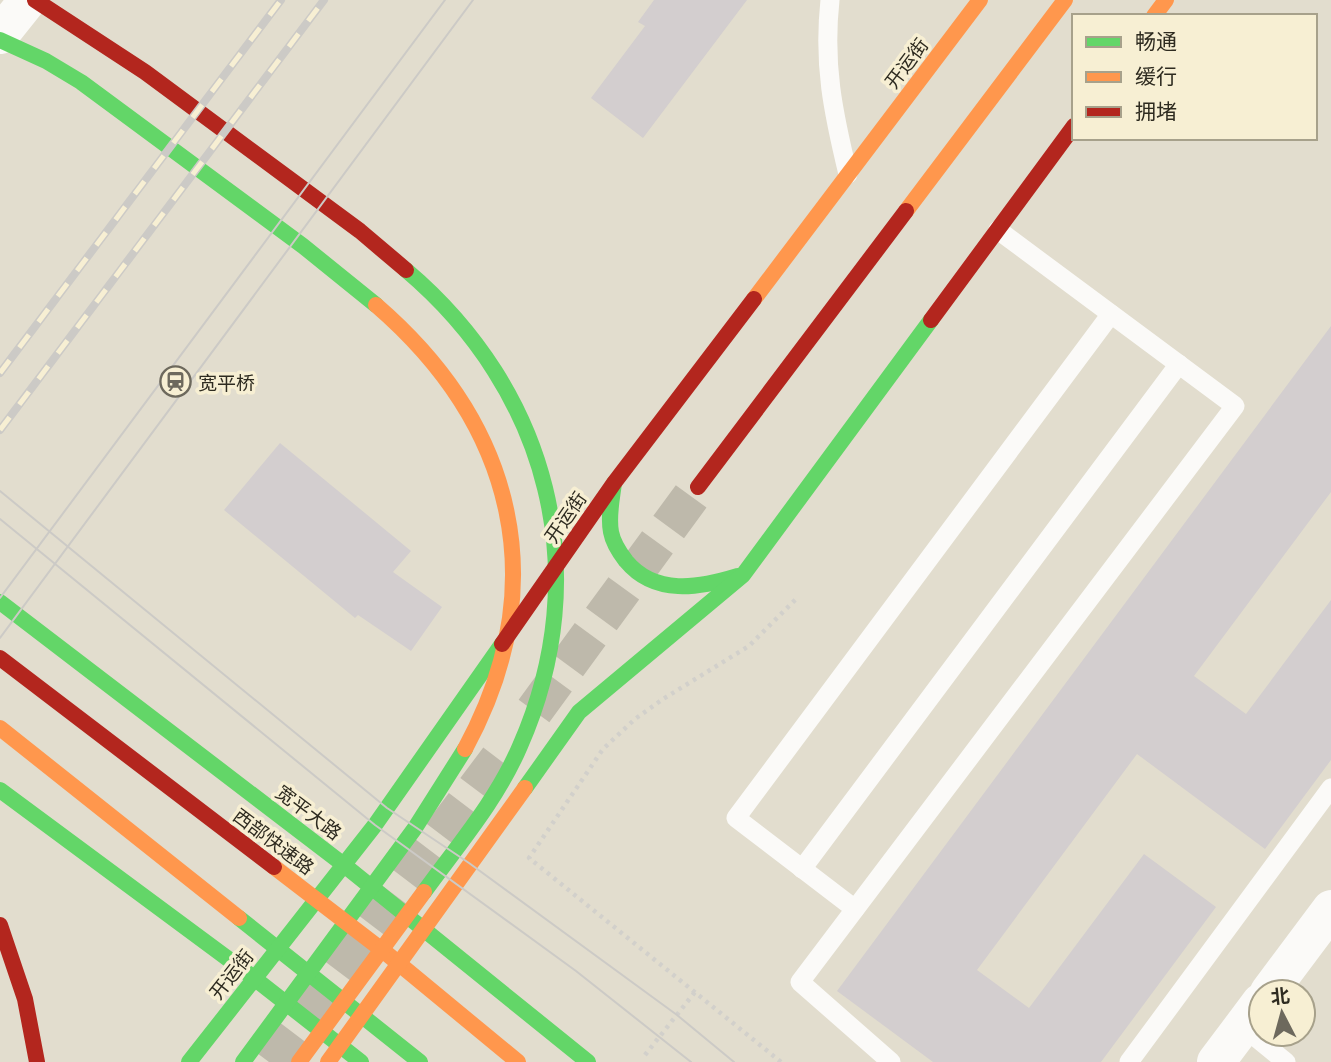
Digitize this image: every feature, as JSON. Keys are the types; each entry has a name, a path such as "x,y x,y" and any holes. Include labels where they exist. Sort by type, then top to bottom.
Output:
{"main road":[{"path":"35,0 121,56 367,234 433,294 490,359 534,436 545,466 556,533 555,617 551,650 521,745 485,810 299,1062"},
{"name":"开运街","path":"190,1062 344,865 614,484 980,0"},
{"path":"698,487 1065,0"},
{"path":"0,38 81,82 367,295 404,330 469,408 490,448 506,500 516,582 505,654 478,727 435,800 243,1062"},
{"path":"328,1062 579,712 617,674 695,618 743,575 1072,129"},
{"path":"614,484 609,520 612,541 629,567 656,583 682,589 712,585 743,575"},
{"name":"宽平大路","path":"0,602 344,865 588,1062"},
{"name":"西部快速路","path":"0,658 386,953 518,1062"},
{"path":"0,728 420,1062"},
{"path":"0,790 254,978 361,1062"},
{"path":"0,925 25,999 37,1062"},
{"path":"341,1045 353,1062"}],"street":[{"path":"0,38 28,0"},
{"path":"1279,978 1331,909"},
{"path":"1216,1062 1247,1021"}],"lane":[{"path":"830,0 825,41 830,99 848,174"},
{"path":"891,1062 800,982 1235,406 998,230"},
{"path":"855,909 736,818 1111,314"},
{"path":"802,869 1179,364"},
{"path":"1129,1062 1331,789"}],"path":[{"path":"781,1062 529,858 603,749 635,719 663,699 749,646 797,598"},
{"path":"645,1055 695,992"}],"building":[{"path":"654,0 747,0 643,138 591,98 645,26 638,22"},
{"path":"1331,326 1331,492 1194,676 1246,714 1331,600 1331,760 1265,849 1137,754 977,970 1029,1008 1144,854 1216,907 1101,1062 933,1062 837,991"},
{"path":"280,443 411,551 393,572 442,607 411,651 358,615 355,618 224,510"}],"tunnel":[{"path":"534,711 698,487"},
{"path":"269,1062 500,757"}],"tram line":[{"path":"0,598 445,0"},
{"path":"0,638 473,0"},
{"path":"0,491 387,808 469,863 677,1015 734,1062"},
{"path":"0,519 375,825 576,971 691,1062"}],"railway":[{"path":"0,373 281,0"},
{"path":"0,430 324,0"}],"traffic: fast":[{"path":"0,40 46,61 81,82 303,246 376,305"},
{"path":"406,270 455,318 495,371 525,428 545,488 555,551 554,616 543,681 520,746 488,804 424,892"},
{"path":"525,788 579,712 743,575 931,320"},
{"path":"614,483 610,514 612,536 626,561 638,572 650,580 678,586 708,584 738,576"},
{"path":"0,602 344,865 588,1062"},
{"path":"189,1062 375,825 502,644"},
{"path":"243,1062 415,828 465,749"},
{"path":"0,790 254,978 361,1062"},
{"path":"239,918 420,1062"}],"traffic: slow":[{"path":"754,299 980,0"},
{"path":"906,211 1065,0"},
{"path":"1156,14 1166,0"},
{"path":"376,305 424,352 461,402 489,455 506,511 513,568 508,627 492,688 465,749"},
{"path":"0,728 239,918"},
{"path":"328,1062 525,788"},
{"path":"274,867 386,953 518,1062"},
{"path":"299,1062 424,892"}],"traffic: jam":[{"path":"35,0 145,72 360,231 406,270"},
{"path":"931,320 1072,129"},
{"path":"698,487 906,211"},
{"path":"502,644 614,483 754,299"},
{"path":"0,658 274,867"},
{"path":"0,925 25,999 37,1062"}],"place":[{"name":"宽平桥","path":"175,382"}]}
